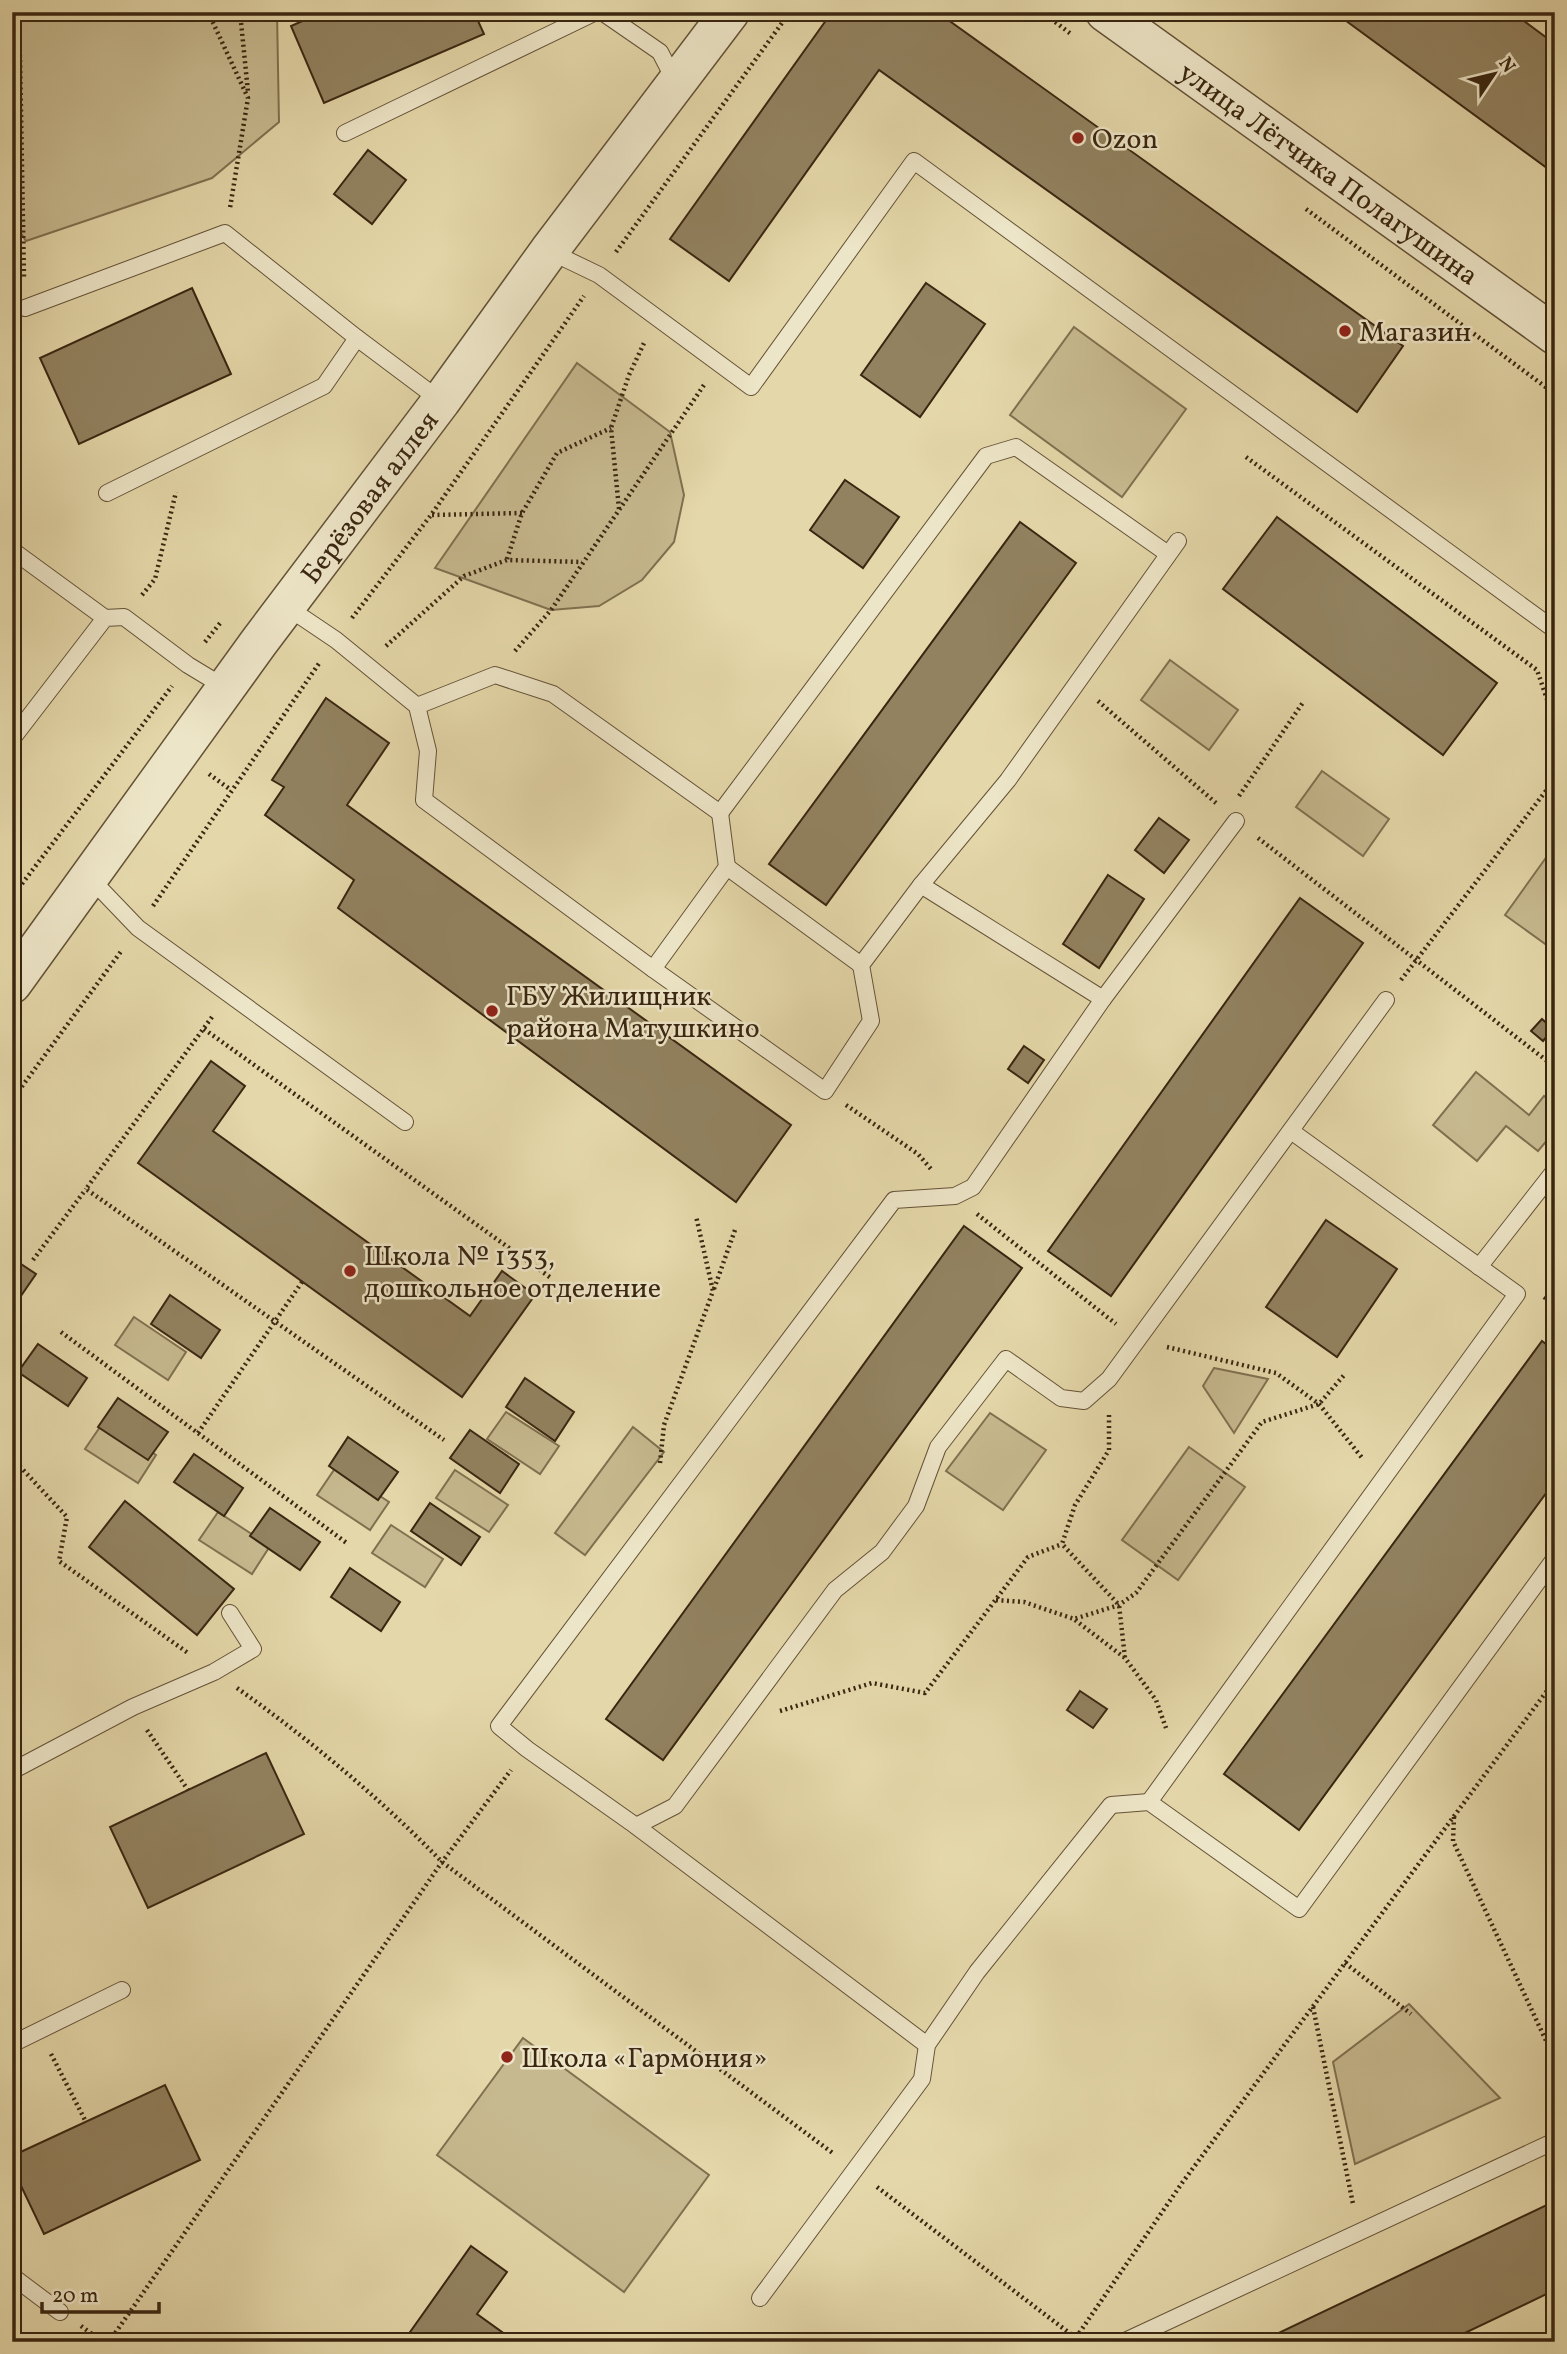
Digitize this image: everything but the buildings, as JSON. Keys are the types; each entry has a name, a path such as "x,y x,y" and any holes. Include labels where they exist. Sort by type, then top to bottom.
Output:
{"street":[{"name":"Берёзовая аллея","path":"12,984 226,688 441,401 549,251 730,12"},
{"name":"улица Лётчика Полагушина","path":"1105,12 1555,335"}],"lane":[{"path":"345,134 596,12"},
{"path":"602,12 660,52 677,83"},
{"path":"549,251 599,275 751,387 914,161 1555,630"},
{"path":"25,307 225,233 441,401"},
{"path":"107,493 324,386 357,338"},
{"path":"653,969 727,867 720,813 986,456 1016,447 1173,547 1008,780 920,885 861,965"},
{"path":"12,550 105,618 124,617 188,665 226,688"},
{"path":"287,607 336,640 417,706 428,751 424,800 653,969 825,1091 871,1021 861,965 727,867"},
{"path":"12,739 105,618"},
{"path":"417,706 495,675 553,694 720,813"},
{"path":"927,2045 499,1726 894,1199 955,1196 973,1187 1103,999 1236,821"},
{"path":"90,878 138,928 405,1122"},
{"path":"920,885 1103,999"},
{"path":"636,1826 675,1806 835,1590 882,1552 916,1506 938,1447 1006,1359 1061,1398 1084,1401 1109,1379 1385,1000"},
{"path":"1149,1802 1517,1294 1291,1131"},
{"path":"1479,1267 1555,1170"},
{"path":"760,2298 922,2079 927,2045 978,1972 1111,1805 1149,1802 1299,1909 1555,1558"},
{"path":"12,1771 132,1707 214,1672 253,1649 230,1614"},
{"path":"12,2044 122,1990"},
{"path":"1123,2342 1555,2141"},
{"path":"12,2276 60,2312"}],"path":[{"path":"208,12 248,98"},
{"path":"225,233 248,98 240,12"},
{"path":"12,1100 138,928 336,640 431,515 599,275 790,12"},
{"path":"12,40 20,56 25,307"},
{"path":"12,128 21,116"},
{"path":"619,509 611,428 629,375 657,317"},
{"path":"495,675 551,610 719,364"},
{"path":"507,560 522,513 557,453 611,428"},
{"path":"124,617 155,579 184,455"},
{"path":"1246,457 1537,670 1553,712"},
{"path":"431,515 522,513"},
{"path":"366,664 464,576 507,560 582,562"},
{"path":"1077,682 1236,821 1555,1067"},
{"path":"1236,821 1237,799 1304,701"},
{"path":"203,769 231,790"},
{"path":"1385,1000 1555,779"},
{"path":"33,1260 229,994"},
{"path":"204,1029 551,1278"},
{"path":"86,1189 444,1440"},
{"path":"696,1216 713,1291"},
{"path":"661,1509 656,1504 664,1425 735,1230"},
{"path":"198,1433 302,1282"},
{"path":"61,1332 348,1544"},
{"path":"1180,1350 1276,1373 1319,1404 1382,1482"},
{"path":"1074,1619 1119,1605 1136,1593 1262,1422 1319,1404 1345,1374"},
{"path":"1062,1544 1075,1505 1110,1450 1109,1379"},
{"path":"12,1458 66,1517 59,1561 292,1727 411,1831 442,1862 855,2169 1075,2340 1182,2183 1555,1680"},
{"path":"735,1724 872,1684 925,1693 1028,1557 1062,1544"},
{"path":"1062,1544 1119,1605 1125,1658"},
{"path":"996,1600 1024,1602 1074,1619 1125,1658 1156,1700 1178,1761"},
{"path":"132,1707 188,1790"},
{"path":"109,2342 442,1862 527,1749"},
{"path":"1454,1816 1453,1842 1555,2060"},
{"path":"1345,1963 1411,2014"},
{"path":"1313,2006 1359,2232"},
{"path":"40,2031 86,2122"}],"shaded area":[{"path":"12,12 277,12 279,122 212,178 26,241 12,219"},
{"path":"1074,327 1186,409 1122,497 1010,415"},
{"path":"577,363 670,432 684,495 674,542 642,580 599,606 551,610 435,568"},
{"path":"1170,660 1238,710 1209,750 1141,700"},
{"path":"1322,771 1389,819 1363,856 1296,807"},
{"path":"1555,845 1555,951 1505,915"},
{"path":"1476,1072 1529,1115 1544,1096 1555,1105 1555,1131 1538,1151 1506,1126 1477,1161 1433,1125"},
{"path":"134,1317 186,1352 168,1380 115,1345"},
{"path":"1214,1368 1268,1379 1234,1433 1203,1386"},
{"path":"506,1412 559,1446 540,1474 487,1439"},
{"path":"990,1413 1046,1450 1003,1510 946,1471"},
{"path":"104,1421 156,1455 138,1483 85,1449"},
{"path":"633,1427 664,1452 585,1555 555,1533"},
{"path":"1189,1447 1245,1487 1178,1580 1122,1540"},
{"path":"336,1467 389,1502 370,1530 317,1495"},
{"path":"455,1470 508,1505 489,1532 436,1498"},
{"path":"218,1512 270,1546 252,1574 199,1540"},
{"path":"391,1525 443,1559 425,1587 372,1553"},
{"path":"1409,2004 1500,2098 1355,2164 1333,2062"},
{"path":"523,2038 709,2175 624,2292 437,2155"}],"place":[{"name":"Ozon","path":"1078,138"},
{"name":"Магазин","path":"1345,331"},
{"name":"ГБУ Жилищник района Матушкино","path":"492,1011"},
{"name":"Школа № 1353, дошкольное отделение","path":"350,1271"},
{"name":"Школа «Гармония»","path":"507,2057"}]}
